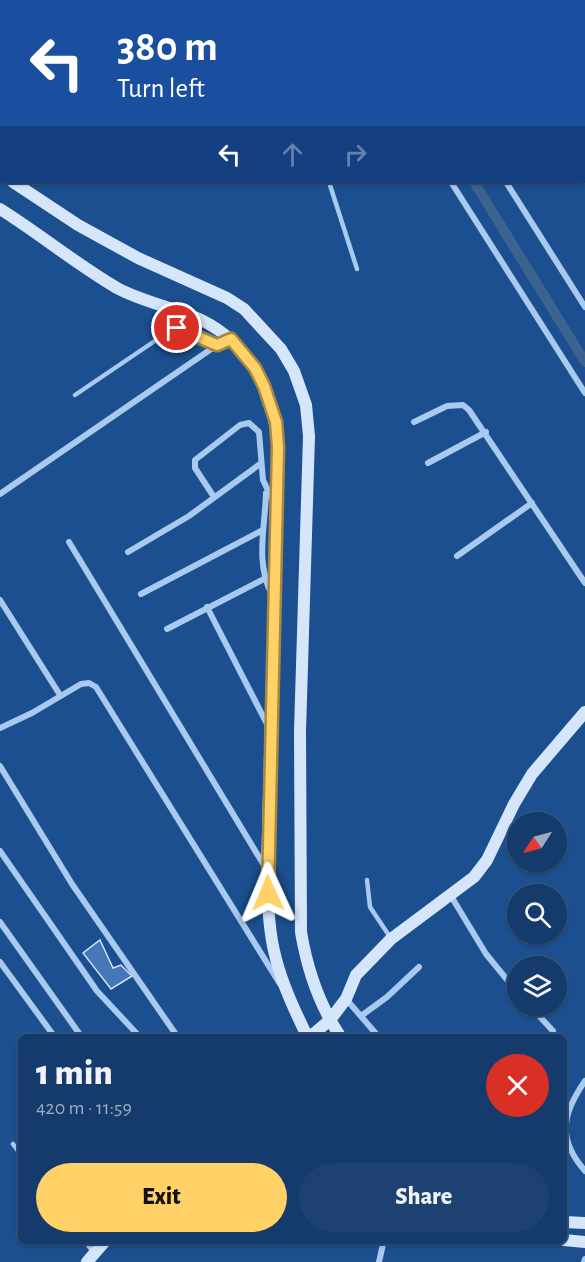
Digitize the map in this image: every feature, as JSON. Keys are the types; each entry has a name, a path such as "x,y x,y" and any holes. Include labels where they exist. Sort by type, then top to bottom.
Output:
{"street":[{"path":"15,183 78,225 138,258 227,298 244,309 281,349 301,387 309,436 300,731 301,932 306,960 328,1021 338,1034"},
{"path":"452,183 585,393"},
{"path":"507,183 585,307"},
{"path":"0,209 120,289 208,323 231,339 255,368 276,422 277,508 267,870 271,933 276,959 288,994 309,1034"},
{"path":"0,494 217,345 231,339"},
{"path":"414,422 447,406 463,405 486,432 585,583"},
{"path":"214,497 194,464 198,456 240,425 249,423 257,429 261,439 260,464 266,491 263,530 264,579 274,598"},
{"path":"429,463 486,432"},
{"path":"128,552 189,516 260,464"},
{"path":"266,491 277,508"},
{"path":"457,556 532,503"},
{"path":"141,594 263,530"},
{"path":"69,542 267,870"},
{"path":"168,629 264,579"},
{"path":"0,600 60,695"},
{"path":"207,608 271,732"},
{"path":"0,728 85,682 96,687 270,972 288,994"},
{"path":"312,1034 328,1021 346,999 356,975 391,939 474,877 487,860 514,804 532,774 585,712"},
{"path":"0,766 72,884 176,1034"},
{"path":"0,851 97,991 137,1034"},
{"path":"451,896 486,954 507,980"},
{"path":"0,922 80,1034"},
{"path":"0,962 53,1034"},
{"path":"361,1016 387,997 419,967"},
{"path":"346,999 376,1034"},
{"path":"539,1016 553,1031"},
{"path":"567,1117 574,1097 585,1081"},
{"path":"567,1144 585,1171"},
{"path":"567,1222 585,1223"},
{"path":"567,1240 585,1242 585,1234"},
{"path":"91,1258 103,1244"},
{"path":"379,1262 383,1244"}],"lane":[{"path":"329,183 357,269"},
{"path":"75,395 171,330 184,330 217,345"},
{"path":"367,880 370,907 391,939"},
{"path":"13,1144 18,1151"},
{"path":"86,1244 91,1258"}],"building":[{"path":"100,940 113,968 121,965 132,976 111,989 83,953"}],"waterway":[{"path":"475,183 585,362"}],"route":[{"path":"177,328 217,345 231,339 255,368 264,386 276,422 277,508 268,893"}]}
